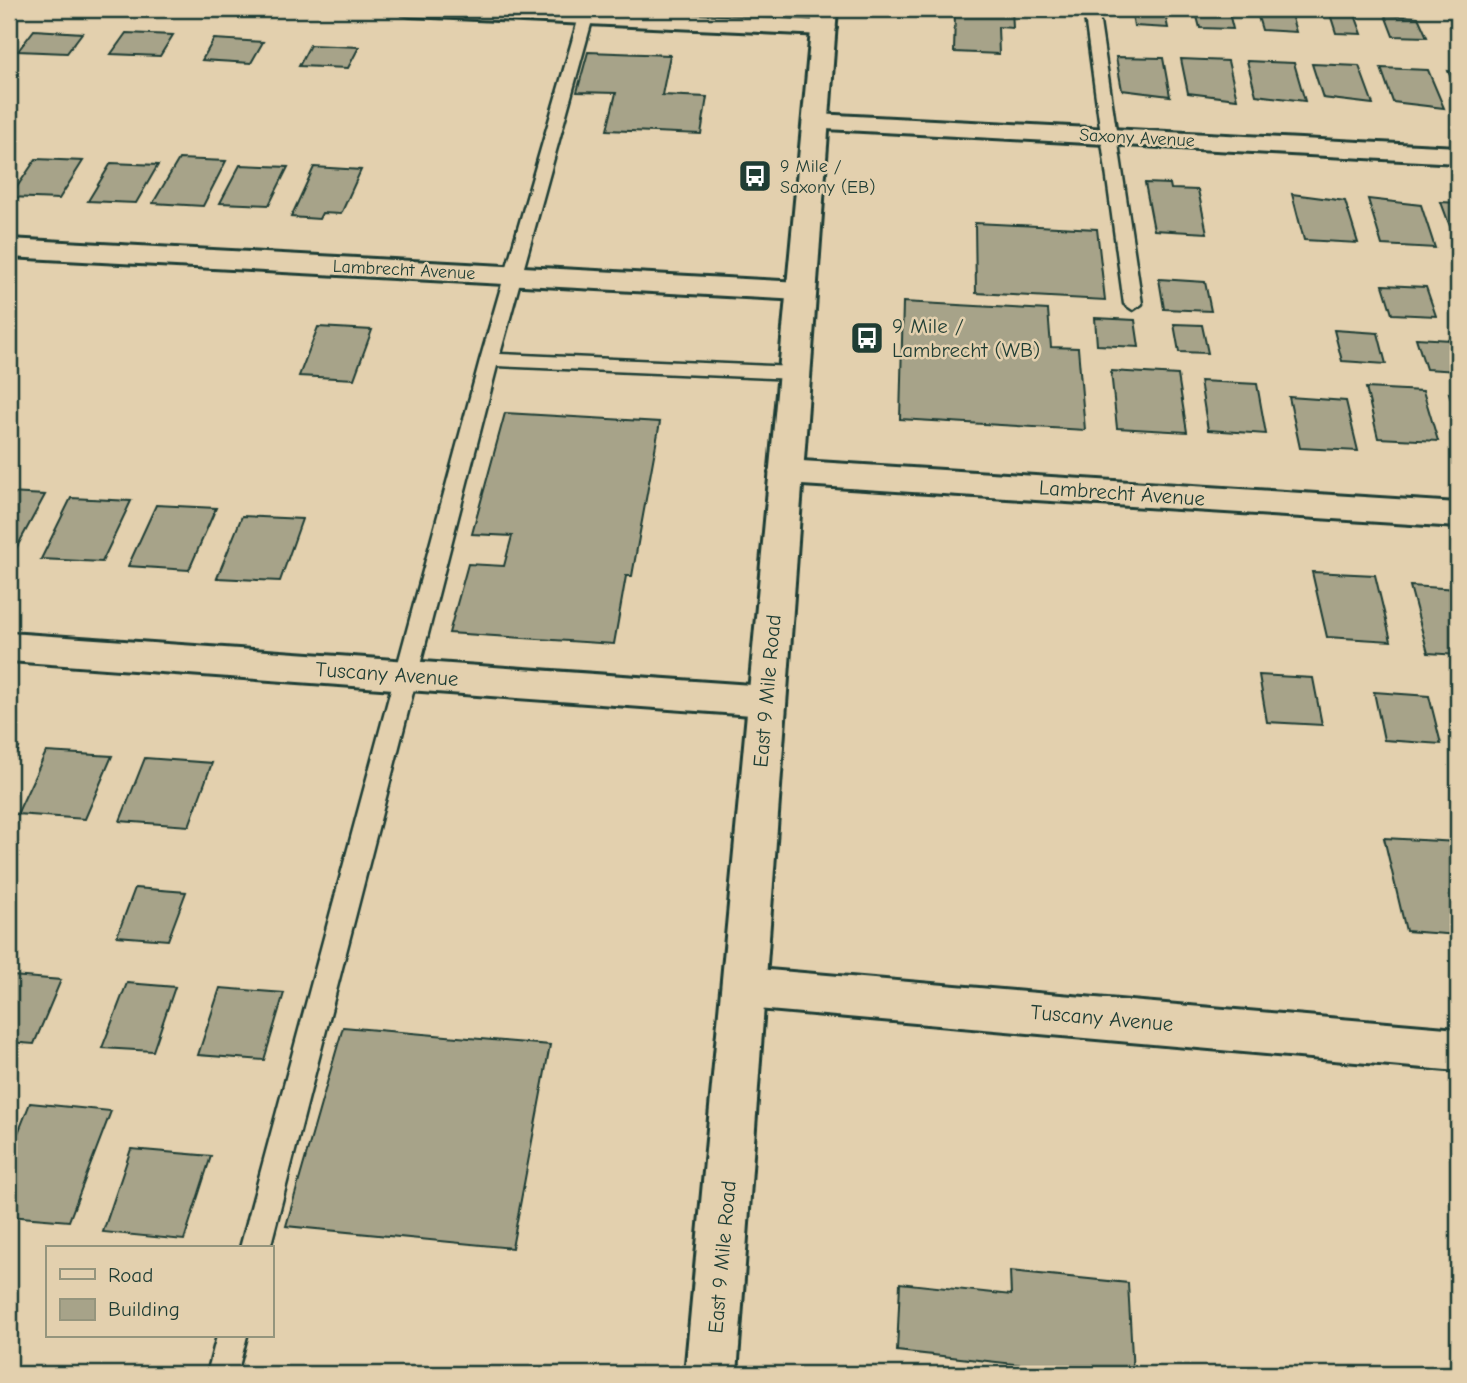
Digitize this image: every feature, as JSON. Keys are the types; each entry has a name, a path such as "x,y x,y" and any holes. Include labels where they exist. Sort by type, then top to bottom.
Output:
{"street":[{"path":"411,9 586,17 825,18"},
{"name":"East 9 Mile Road","path":"711,1374 825,18"},
{"name":"Saxony Avenue","path":"816,122 1458,155"},
{"name":"Lambrecht Avenue","path":"9,248 800,291"},
{"name":"Lambrecht Avenue","path":"786,472 1458,515"},
{"name":"Tuscany Avenue","path":"9,647 766,701"},
{"name":"Tuscany Avenue","path":"745,988 1458,1050"}],"lane":[{"path":"1091,9 1132,304"},
{"path":"256,1246 489,360 586,17"},
{"path":"489,360 794,373"},
{"path":"222,1374 231,1338"}],"building":[{"path":"919,9 1012,9 1013,28 998,27 999,54 954,52 955,14 919,12"},
{"path":"1131,9 1164,9 1168,28 1134,26"},
{"path":"1195,9 1228,9 1233,29 1200,28"},
{"path":"1256,10 1290,11 1296,32 1262,30"},
{"path":"1330,14 1355,15 1362,34 1336,33"},
{"path":"1385,15 1418,17 1427,37 1393,36"},
{"path":"34,30 82,33 67,53 18,51"},
{"path":"126,33 173,35 160,56 111,54"},
{"path":"214,39 263,42 251,63 202,60"},
{"path":"310,45 359,47 348,68 299,66"},
{"path":"588,52 670,55 662,95 707,97 701,134 607,130 616,93 577,92"},
{"path":"1116,57 1163,58 1170,96 1122,90"},
{"path":"1181,59 1228,61 1237,99 1188,93"},
{"path":"1247,61 1294,63 1305,101 1256,95"},
{"path":"1312,64 1359,66 1373,104 1323,98"},
{"path":"1381,68 1428,70 1444,108 1393,102"},
{"path":"1448,71 1458,72 1458,96"},
{"path":"36,159 83,161 59,199 10,197"},
{"path":"179,159 226,161 203,206 153,203"},
{"path":"111,163 158,165 136,203 88,201"},
{"path":"240,165 288,167 269,205 220,203"},
{"path":"314,167 361,170 341,214 322,213 319,219 291,217"},
{"path":"1145,183 1170,184 1171,189 1198,190 1207,233 1154,230"},
{"path":"1292,194 1345,201 1358,243 1304,240"},
{"path":"1368,199 1421,205 1435,248 1382,245"},
{"path":"1441,202 1458,203 1458,248"},
{"path":"975,223 1097,229 1105,300 976,293"},
{"path":"1159,279 1205,282 1211,311 1164,309"},
{"path":"1383,285 1426,287 1436,316 1392,314"},
{"path":"903,302 1048,310 1051,347 1078,348 1085,430 900,419"},
{"path":"1095,318 1135,320 1139,347 1097,345"},
{"path":"1174,324 1202,325 1208,353 1179,352"},
{"path":"318,327 372,330 354,379 299,376"},
{"path":"1334,330 1378,333 1386,364 1342,361"},
{"path":"1416,338 1451,340 1458,371 1426,369"},
{"path":"1111,371 1178,375 1187,432 1117,428"},
{"path":"1200,381 1257,384 1266,434 1208,430"},
{"path":"1366,388 1423,391 1438,441 1378,438"},
{"path":"1449,393 1458,394 1458,423"},
{"path":"1289,397 1346,401 1358,451 1300,448"},
{"path":"505,413 660,422 632,576 626,576 614,644 449,633 468,564 504,566 512,536 472,534"},
{"path":"9,493 45,495 12,556 9,555"},
{"path":"71,498 131,501 102,562 41,559"},
{"path":"156,505 216,508 189,570 128,566"},
{"path":"242,516 302,519 280,581 217,578"},
{"path":"1312,572 1375,575 1391,641 1327,637"},
{"path":"1410,586 1458,589 1458,655 1428,653"},
{"path":"1259,675 1313,678 1322,725 1267,722"},
{"path":"1374,692 1429,696 1441,744 1384,740"},
{"path":"9,747 19,748 9,768"},
{"path":"46,752 112,756 85,819 17,814"},
{"path":"145,758 212,763 189,826 120,821"},
{"path":"1384,838 1458,842 1458,935 1406,931"},
{"path":"135,888 186,892 168,940 117,936"},
{"path":"12,976 61,980 34,1044 9,1042 9,983"},
{"path":"127,983 175,987 153,1051 102,1048"},
{"path":"220,988 284,993 264,1060 198,1055"},
{"path":"343,1027 550,1045 512,1248 286,1226"},
{"path":"30,1103 111,1111 69,1221 9,1216 9,1156"},
{"path":"131,1149 211,1156 184,1240 103,1232"},
{"path":"1010,1271 1128,1283 1133,1374 1105,1374 897,1351 900,1283 1011,1295"}],"place":[{"name":"9 Mile / Saxony (EB)","path":"755,176"},
{"name":"9 Mile / Lambrecht (WB)","path":"867,338"}]}
